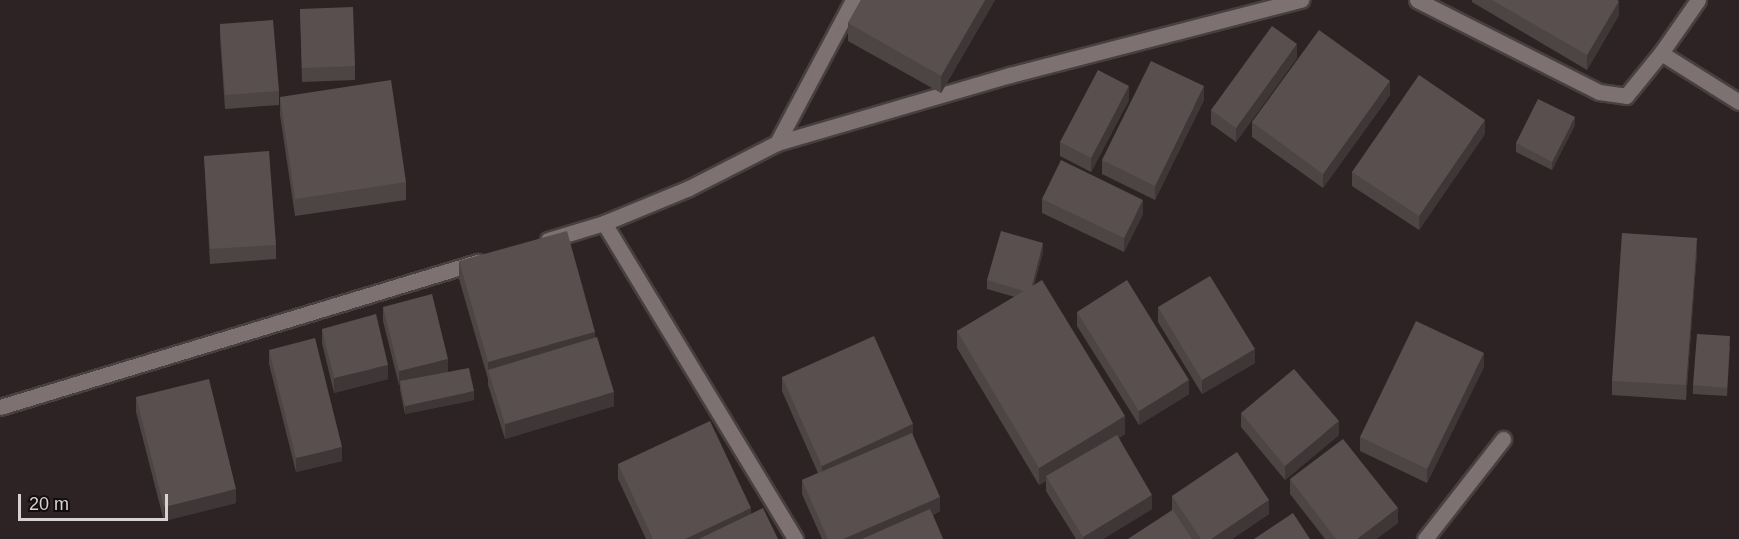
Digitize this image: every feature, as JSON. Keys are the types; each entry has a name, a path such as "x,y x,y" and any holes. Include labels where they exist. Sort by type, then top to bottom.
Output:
{"street":[{"path":"536,244 604,223 689,188 777,143 1010,75 1301,0"},
{"path":"1417,0 1599,92 1626,96 1661,53 1698,0"},
{"path":"777,143 846,3"},
{"path":"1661,53 1739,102"},
{"path":"604,223 795,539"},
{"path":"0,407 490,258"},
{"path":"1425,539 1503,439"}],"building":[{"path":"861,0 985,0 941,76 848,23"},
{"path":"1492,0 1617,0 1619,1 1587,55"},
{"path":"353,7 355,66 302,68 300,9"},
{"path":"273,20 279,91 225,95 220,24"},
{"path":"1272,26 1297,44 1236,128 1211,110"},
{"path":"1319,30 1390,81 1323,174 1252,122"},
{"path":"1151,61 1204,86 1155,186 1102,160"},
{"path":"1098,70 1129,86 1091,158 1060,142"},
{"path":"1419,75 1485,120 1419,216 1352,172"},
{"path":"391,80 406,182 295,199 280,97"},
{"path":"1538,99 1575,117 1552,162 1516,143"},
{"path":"269,151 276,245 210,249 204,156"},
{"path":"1061,160 1143,200 1124,238 1042,199"},
{"path":"567,231 595,332 488,362 459,261"},
{"path":"1001,231 1043,243 1032,286 1024,291 987,280"},
{"path":"1622,233 1697,238 1686,385 1612,381"},
{"path":"1210,276 1255,349 1202,380 1158,307"},
{"path":"1042,280 1125,416 1039,468 957,331"},
{"path":"1127,280 1189,380 1139,411 1077,312"},
{"path":"432,294 448,359 399,371 383,307"},
{"path":"376,314 388,365 334,378 322,329"},
{"path":"1416,321 1484,353 1427,469 1360,437"},
{"path":"1697,334 1730,336 1727,388 1693,385"},
{"path":"874,336 913,424 822,466 782,377"},
{"path":"597,337 614,392 505,424 488,370"},
{"path":"315,338 342,447 296,458 269,350"},
{"path":"469,368 474,391 405,406 400,381"},
{"path":"1294,369 1339,421 1285,466 1241,413"},
{"path":"209,379 236,489 164,507 136,397"},
{"path":"710,421 751,508 685,539 653,539 618,464"},
{"path":"912,433 940,497 843,539 828,539 802,480"},
{"path":"1117,435 1152,495 1083,537 1046,476"},
{"path":"1343,439 1398,508 1357,539 1336,539 1290,479"},
{"path":"1237,452 1269,500 1211,539 1201,539 1172,496"},
{"path":"763,508 778,539 699,539"},
{"path":"930,509 943,539 862,539"},
{"path":"1173,510 1192,539 1128,539"},
{"path":"1293,513 1310,539 1254,539"}]}
